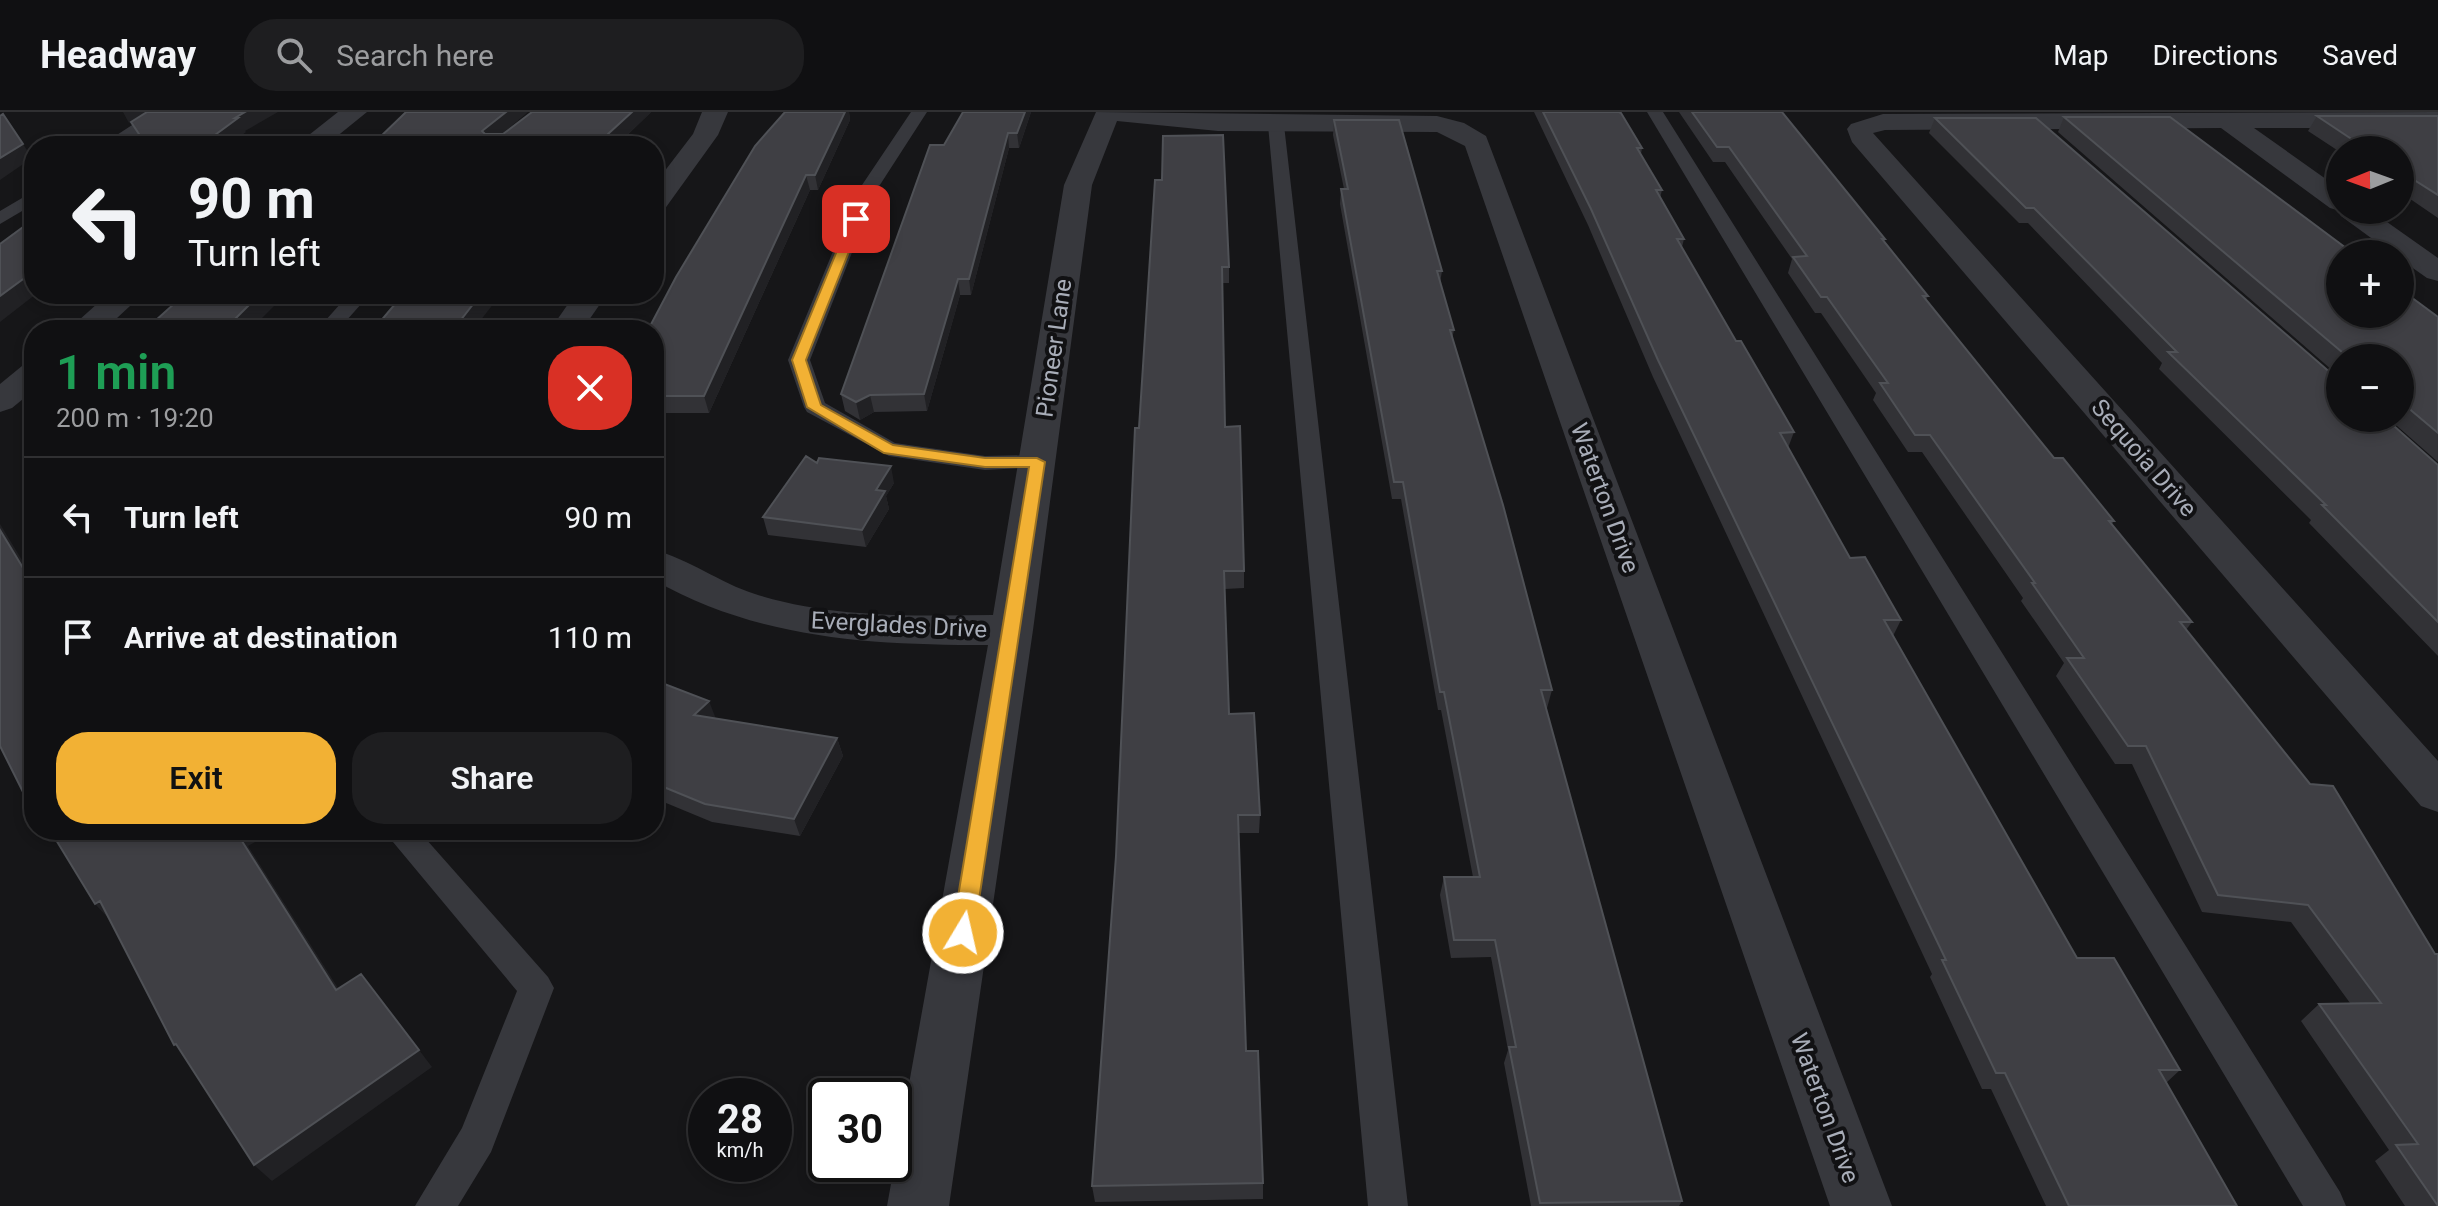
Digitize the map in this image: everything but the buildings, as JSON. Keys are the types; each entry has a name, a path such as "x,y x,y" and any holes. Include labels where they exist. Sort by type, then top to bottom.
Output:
{"street":[{"path":"322,136 354,112"},
{"path":"664,190 705,135 715,112"},
{"name":"Pioneer Lane","path":"918,1206 1012,630 1078,185 1108,112"},
{"name":"Waterton Drive","path":"1108,112 1218,123 1437,124 1469,134 1477,142 1861,1206"},
{"path":"2020,118 2438,120"},
{"name":"Sequoia Drive","path":"2020,118 1869,124 1860,129 1861,136 2438,793"},
{"path":"2227,121 2326,192"},
{"path":"2371,224 2438,272"},
{"path":"96,320 115,304"},
{"path":"0,401 24,381"},
{"name":"Everglades Drive","path":"664,569 682,581 744,608 816,624 894,630 1012,630"}],"lane":[{"path":"124,136 163,112"},
{"path":"919,112 867,191 799,360 815,407 889,449 985,463 1037,462"},
{"path":"1655,112 2326,1206"},
{"path":"2020,118 2056,143"},
{"path":"1276,125 1388,1206"},
{"path":"0,219 24,203"},
{"path":"336,320 351,304"},
{"path":"408,840 536,988 477,1139 435,1206"}],"route":[{"path":"856,219 799,360 815,407 889,449 985,463 1037,462 963,933"}]}
